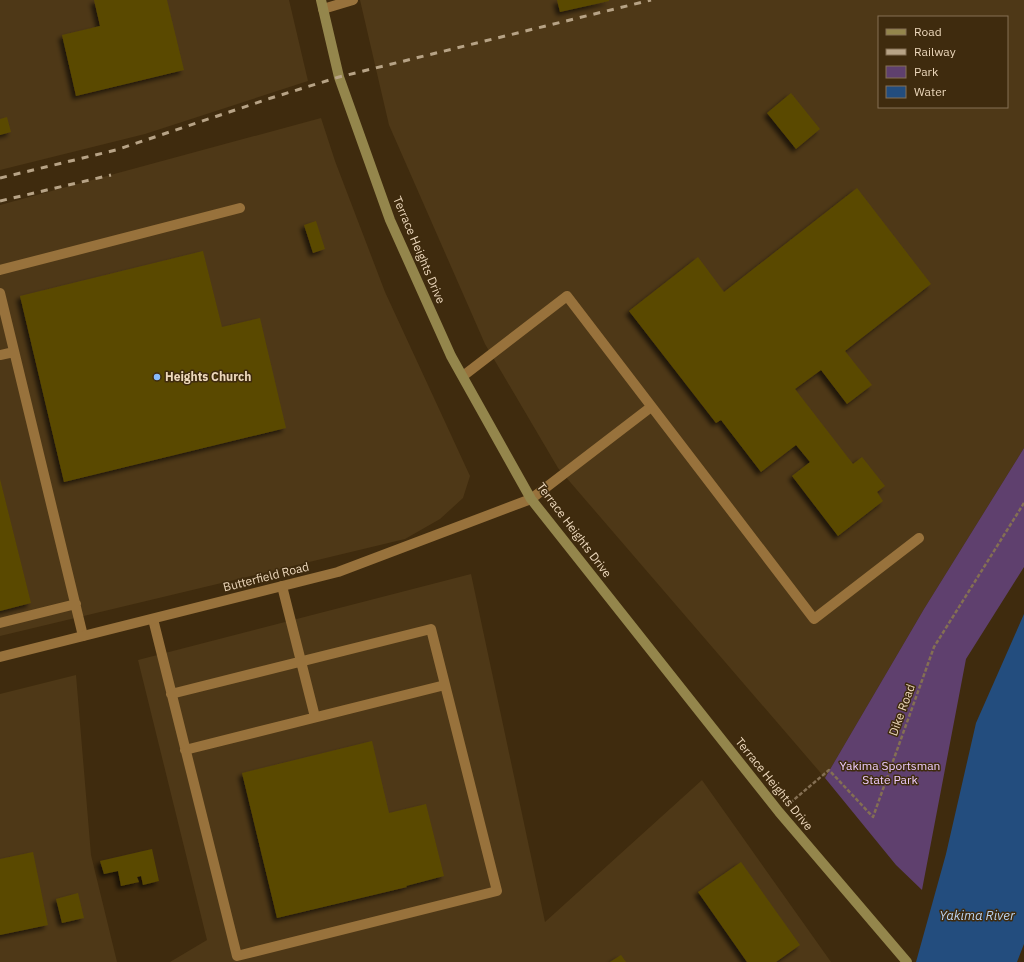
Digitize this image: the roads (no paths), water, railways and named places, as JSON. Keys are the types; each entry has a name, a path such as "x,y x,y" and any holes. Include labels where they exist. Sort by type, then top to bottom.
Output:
{"main road":[{"name":"Terrace Heights Drive","path":"322,4 339,77 390,220 451,356 531,499 779,812 908,962"}],"street":[{"path":"322,4 353,0"},
{"path":"0,270 240,208"},
{"path":"0,293 83,636"},
{"path":"463,376 567,296 814,619 919,538"},
{"path":"0,355 14,352"},
{"name":"Butterfield Road","path":"0,657 338,572 531,499 651,406"},
{"path":"282,586 314,717"},
{"path":"0,623 76,604"},
{"path":"153,619 237,956 497,891 431,629 172,694"},
{"path":"185,750 445,685"}],"water":[{"name":"Yakima River","path":"1024,614 1024,944 1017,962 916,962 946,854 976,723"}],"railway":[{"path":"0,178 116,150 339,77 651,0"},
{"path":"0,201 111,175"}],"place":[{"name":"Heights Church","path":"157,377"}],"park label":[{"name":"Yakima Sportsman State Park","path":"890,773"}]}
